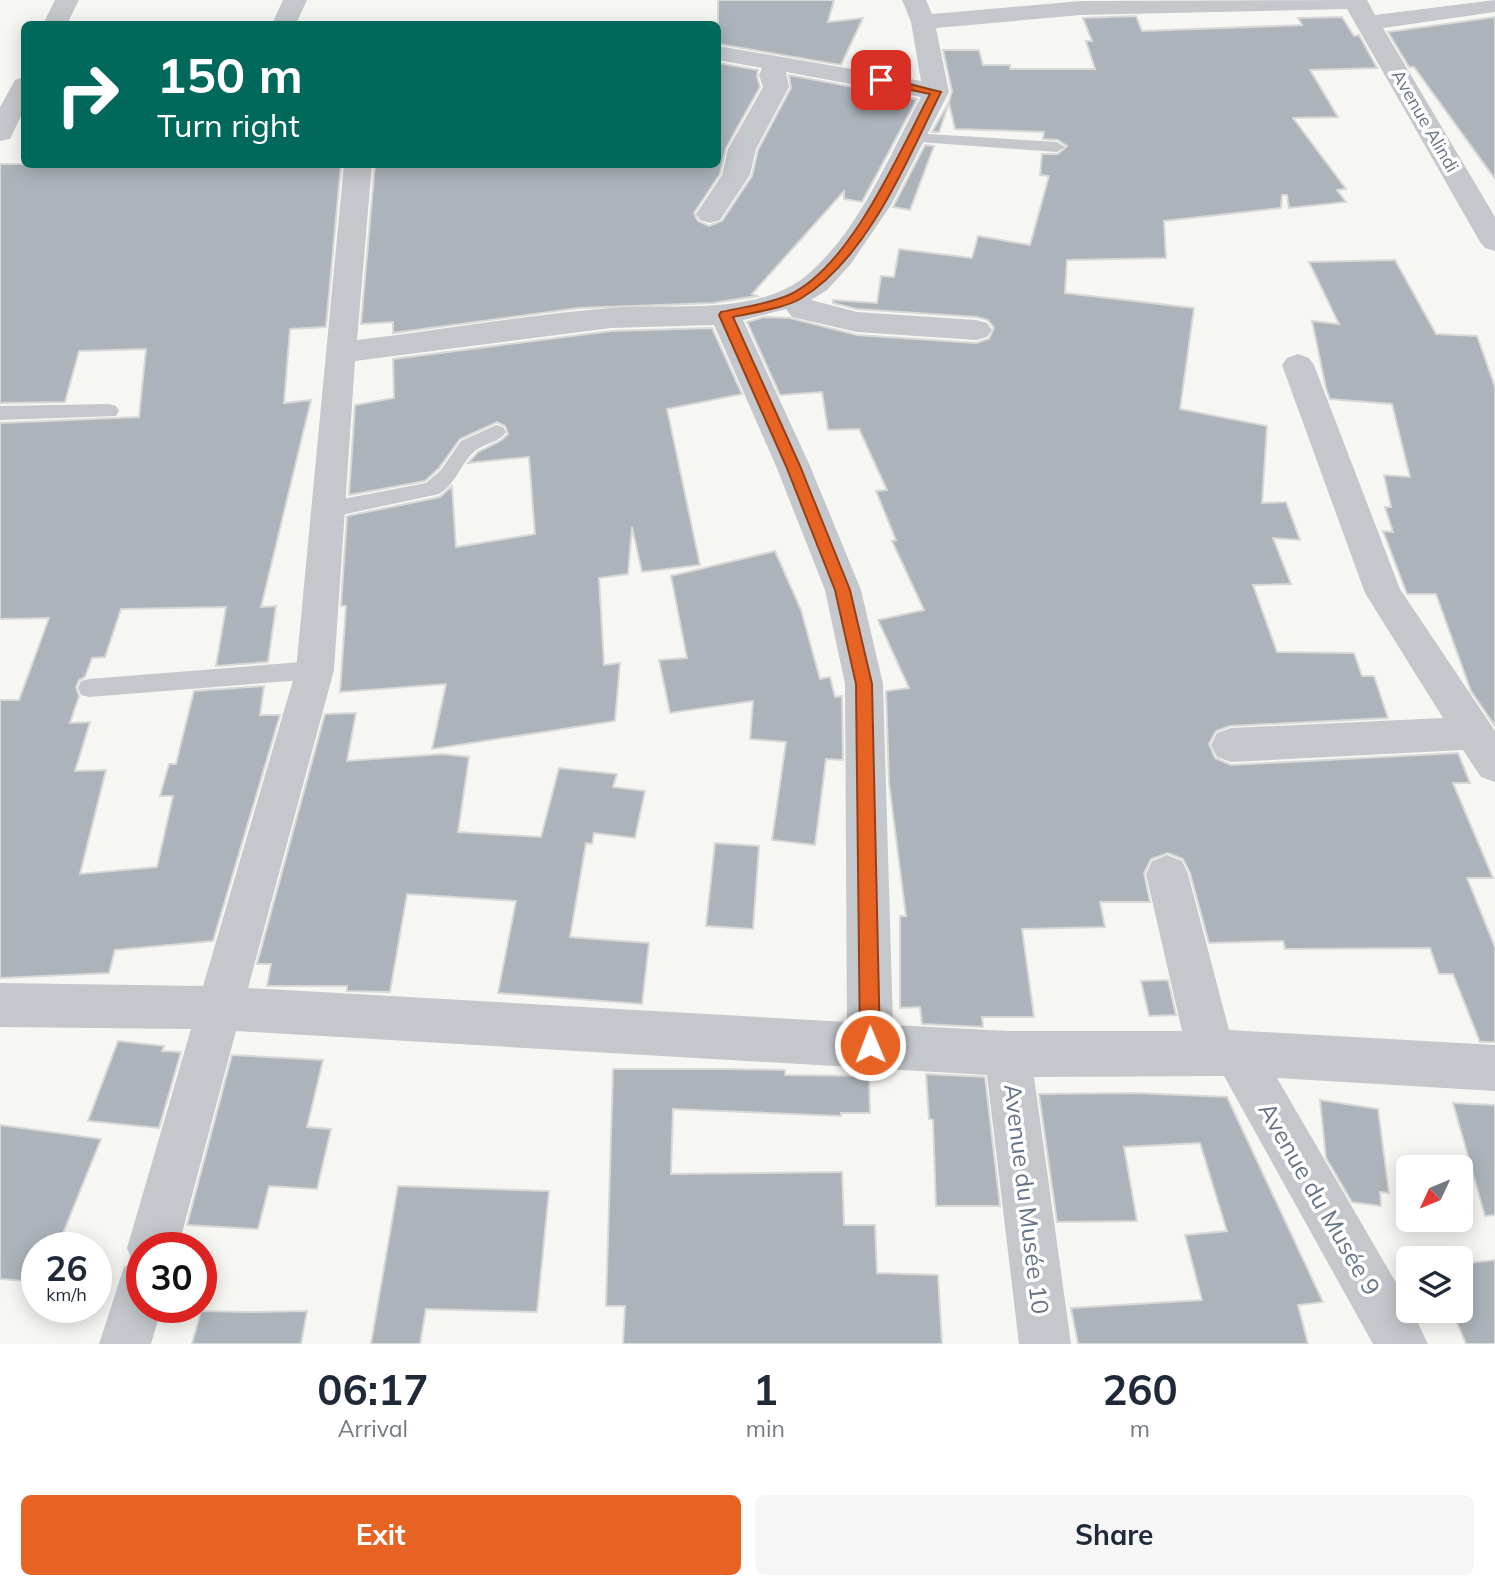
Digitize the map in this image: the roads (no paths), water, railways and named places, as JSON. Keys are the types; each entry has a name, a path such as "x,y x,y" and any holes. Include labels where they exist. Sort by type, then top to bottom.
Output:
{"street":[{"path":"56,21 67,0"},
{"path":"285,21 295,0"},
{"path":"340,353 611,318 726,315 793,298 816,283 840,259 877,205 936,92 918,11 1495,5"},
{"name":"Avenue Alindi","path":"1360,8 1495,242"},
{"path":"721,53 854,75 936,92"},
{"path":"710,214 743,159 742,149 776,87 772,75 776,62"},
{"path":"9,128 21,94"},
{"path":"157,1232 315,670 358,168"},
{"path":"793,298 803,310 857,322 976,330"},
{"path":"726,315 793,466 843,590 864,684 870,1045"},
{"path":"1298,365 1383,593 1485,749"},
{"path":"1231,745 1485,749"},
{"name":"Avenue du Musée 9","path":"1167,874 1224,1053 1402,1344"},
{"path":"0,1005 221,1008 1008,1054 1224,1053 1495,1068"},
{"name":"Avenue du Musée 10","path":"1008,1054 1045,1344"},
{"path":"125,1344 131,1323"}],"lane":[{"path":"912,138 1058,146"},
{"path":"0,413 109,411"},
{"path":"327,510 432,489 446,482 462,451 472,442 496,432"},
{"path":"89,688 315,670"}]}
